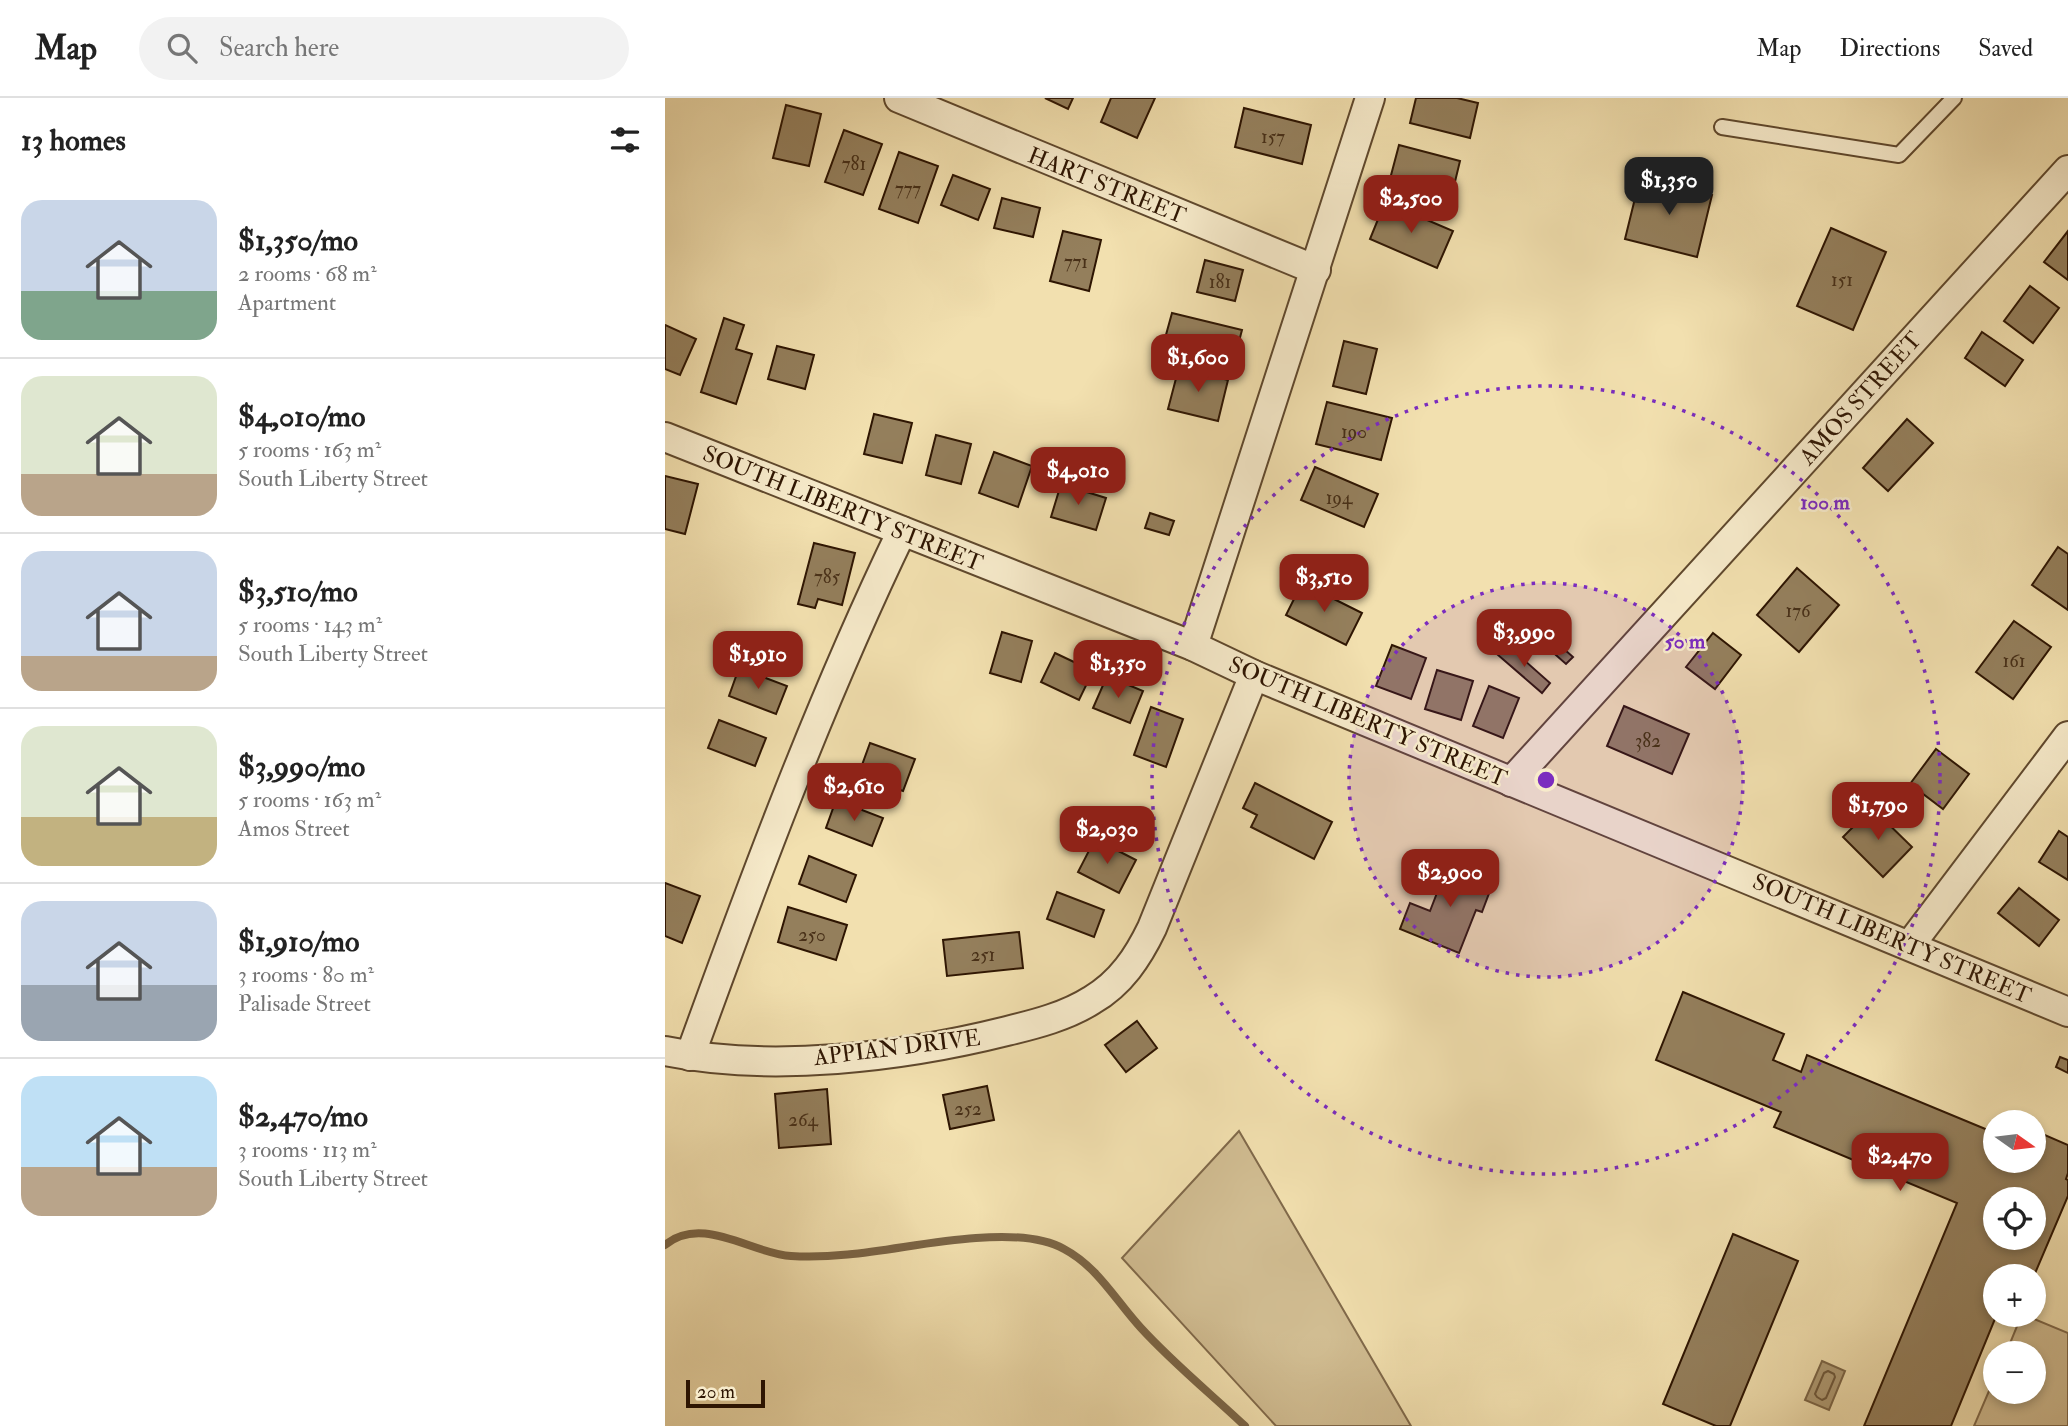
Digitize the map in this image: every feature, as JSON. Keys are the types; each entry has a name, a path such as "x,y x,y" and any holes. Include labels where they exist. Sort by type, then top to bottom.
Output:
{"street":[{"name":"HART STREET","path":"899,98 1316,270"},
{"path":"1193,646 1370,98"},
{"name":"AMOS STREET","path":"1511,782 2068,170"},
{"name":"SOUTH LIBERTY STREET","path":"665,437 1193,646 1254,675 2068,1012"},
{"path":"677,1053 902,531"},
{"name":"APPIAN DRIVE","path":"677,1053 778,1060 857,1057 938,1046 1022,1027 1063,1014 1092,1000 1117,981 1138,956 1152,928 1254,675"},
{"path":"1910,945 2068,736"}],"lane":[{"path":"1722,127 1899,155 1954,98"}],"shaded area":[{"path":"1239,1131 1411,1426 1276,1426 1122,1258"},
{"path":"2046,1324 2068,1333 2068,1426 1974,1426 1983,1404 2046,1404 2046,1341 2011,1341 2017,1327 2046,1327"}],"water":[{"path":"1822,1361 1845,1371 1829,1410 1805,1400"}],"building":[{"path":"1045,98 1073,98 1068,109"},
{"path":"1111,98 1155,98 1137,138 1101,122"},
{"path":"1416,98 1457,98 1478,103 1470,138 1410,123"},
{"path":"786,105 821,114 809,166 773,158"},
{"path":"1244,108 1311,125 1302,164 1235,147"},
{"path":"844,130 882,144 863,195 825,182"},
{"path":"1399,145 1460,161 1452,194 1390,179"},
{"path":"899,152 938,166 918,223 879,209"},
{"path":"953,175 990,189 978,220 941,205"},
{"path":"1640,178 1712,195 1697,257 1625,239"},
{"path":"1002,198 1040,208 1033,237 994,228"},
{"path":"1385,202 1453,231 1437,268 1370,239"},
{"path":"1831,228 1886,252 1853,330 1797,306"},
{"path":"1063,231 1101,240 1089,291 1050,281"},
{"path":"2068,231 2068,280 2044,262"},
{"path":"1205,260 1243,270 1235,301 1197,292"},
{"path":"2030,286 2059,308 2033,343 2004,321"},
{"path":"1172,313 1242,330 1234,360 1164,342"},
{"path":"724,318 744,325 736,349 752,354 736,404 701,392"},
{"path":"665,325 696,339 680,375 665,369"},
{"path":"1982,332 2023,360 2005,386 1965,358"},
{"path":"1344,341 1377,349 1366,394 1333,386"},
{"path":"777,346 814,355 805,389 768,379"},
{"path":"1179,367 1228,380 1218,421 1168,409"},
{"path":"1327,402 1392,418 1381,460 1316,444"},
{"path":"874,414 912,423 902,463 864,454"},
{"path":"1907,419 1933,443 1888,491 1863,468"},
{"path":"936,435 971,444 961,484 926,475"},
{"path":"994,452 1032,466 1018,507 979,493"},
{"path":"1315,467 1378,494 1364,527 1301,500"},
{"path":"665,476 698,484 685,534 665,529"},
{"path":"1061,484 1106,498 1096,530 1051,517"},
{"path":"1150,513 1174,521 1169,535 1145,528"},
{"path":"814,543 855,553 842,605 818,599 815,608 798,604"},
{"path":"2058,547 2068,554 2068,610 2032,585"},
{"path":"1797,568 1839,605 1799,652 1757,615"},
{"path":"1302,583 1362,613 1346,645 1286,615"},
{"path":"1530,619 1573,657 1566,664 1523,626"},
{"path":"2014,621 2051,647 2013,699 1976,672"},
{"path":"1002,632 1032,641 1021,682 990,673"},
{"path":"1713,633 1741,655 1715,689 1686,667"},
{"path":"1392,645 1426,658 1411,699 1376,686"},
{"path":"1507,645 1550,683 1542,693 1498,655"},
{"path":"1055,653 1093,671 1079,700 1041,682"},
{"path":"739,668 787,686 776,714 729,696"},
{"path":"1437,670 1473,681 1461,720 1425,709"},
{"path":"1107,676 1143,691 1130,723 1093,708"},
{"path":"1489,686 1519,698 1503,738 1473,726"},
{"path":"1624,706 1689,734 1672,774 1607,746"},
{"path":"1151,707 1183,719 1166,767 1134,755"},
{"path":"719,720 766,738 755,766 708,748"},
{"path":"870,743 915,759 903,791 858,776"},
{"path":"1936,749 1969,774 1943,809 1910,784"},
{"path":"1255,783 1332,822 1314,859 1251,827 1257,815 1243,808"},
{"path":"836,800 883,818 872,846 826,828"},
{"path":"1872,808 1912,847 1883,877 1843,837"},
{"path":"2059,831 2068,837 2068,880 2039,862"},
{"path":"1095,839 1136,860 1119,893 1078,872"},
{"path":"809,856 856,875 846,902 799,884"},
{"path":"1449,862 1494,880 1482,912 1476,910 1459,953 1400,929 1410,903 1430,911"},
{"path":"665,883 700,896 682,943 665,936"},
{"path":"2019,888 2059,920 2039,946 1998,913"},
{"path":"1057,892 1104,910 1094,937 1047,919"},
{"path":"788,907 847,925 836,960 778,942"},
{"path":"1019,932 1023,968 947,976 943,940"},
{"path":"1683,992 1784,1034 1773,1060 1801,1072 1807,1055 1983,1128 1983,1173 2046,1173 2046,1135 2068,1145 2068,1196 2046,1248 2046,1187 1983,1187 1983,1250 2045,1250 2039,1264 1983,1264 1983,1327 1992,1327 1986,1341 1983,1341 1983,1348 1951,1426 1864,1426 1957,1203 1774,1127 1781,1112 1656,1060"},
{"path":"1137,1021 1157,1048 1126,1072 1105,1045"},
{"path":"2060,1057 2068,1060 2068,1073 2056,1067"},
{"path":"987,1086 994,1120 950,1129 943,1095"},
{"path":"827,1089 831,1144 779,1148 775,1094"},
{"path":"1733,1234 1798,1261 1730,1426 1716,1426 1663,1404"}],"waterway":[{"path":"665,1245 679,1236 695,1233 727,1238 776,1254 814,1257 986,1237 1021,1238 1055,1245 1087,1265 1153,1341 1245,1426"}]}
